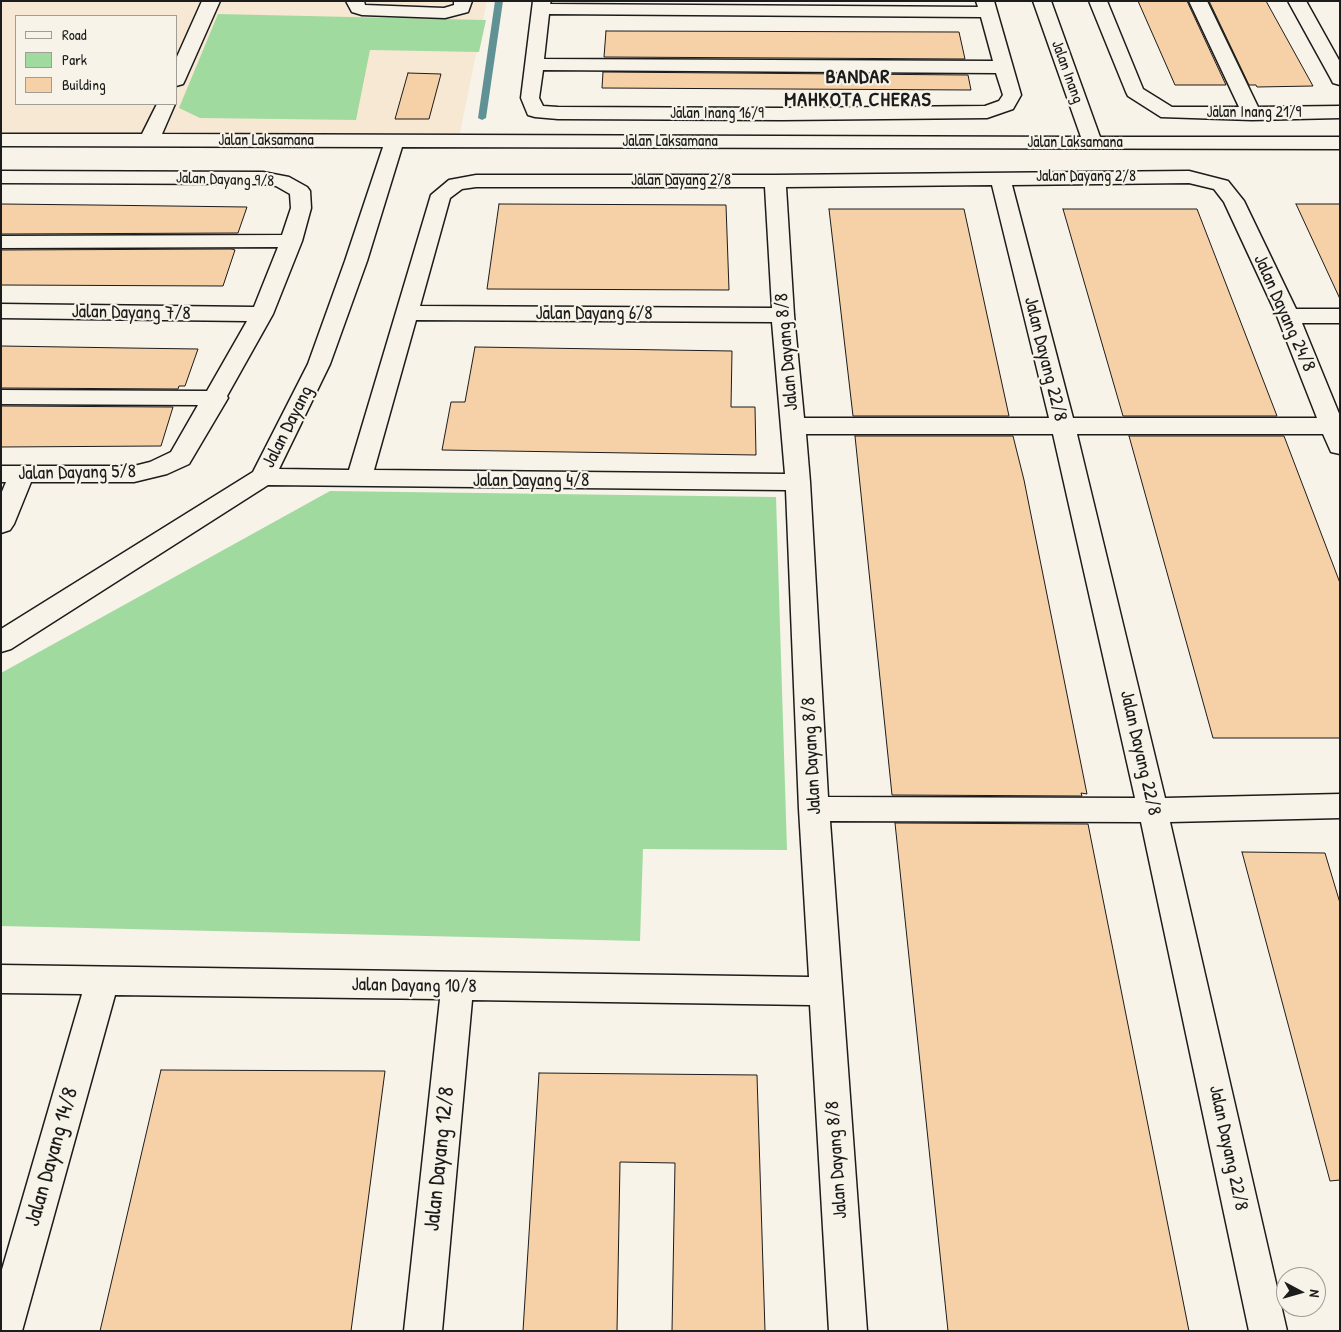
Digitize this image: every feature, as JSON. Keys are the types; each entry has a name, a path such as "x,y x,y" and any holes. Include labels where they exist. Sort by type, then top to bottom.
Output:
{"street":[{"path":"178,76 212,1"},
{"path":"355,1 358,8 362,10 446,13 462,8 464,1"},
{"name":"Jalan Inang","path":"1042,1 1093,143"},
{"name":"Jalan Inang 21/9","path":"1098,1 1135,92 1168,113 1340,112"},
{"path":"1198,1 1252,114"},
{"path":"1297,1 1340,79"},
{"path":"541,5 986,6 1004,67 534,64 541,5"},
{"name":"Jalan Inang 16/9","path":"534,64 530,98 535,111 558,113 782,114 987,112 1006,105 1012,95 1004,67"},
{"path":"150,141 166,105"},
{"name":"Jalan Laksamana","path":"1,140 1340,143"},
{"name":"Jalan Dayang","path":"1,642 263,477 319,364 356,261 394,142"},
{"name":"Jalan Dayang 9/8","path":"1,177 263,178 282,182 300,191 301,208 291,241 262,314 216,398 180,458"},
{"name":"Jalan Dayang 2/8","path":"359,480 441,195 456,184 476,181 774,181 1189,177 1221,185"},
{"name":"Jalan Dayang 22/8","path":"1000,178 1062,427 1153,810 1268,1331"},
{"name":"Jalan Dayang 8/8","path":"774,181 783,315 798,482 814,809 848,1331"},
{"name":"Jalan Dayang 24/8","path":"1221,185 1234,201 1288,316 1336,436"},
{"path":"1,242 291,241"},
{"name":"Jalan Dayang 7/8","path":"1,311 262,314"},
{"name":"Jalan Dayang 6/8","path":"406,313 783,315"},
{"path":"1288,316 1340,316"},
{"path":"1,397 216,398"},
{"path":"794,426 1062,427 1336,436"},
{"name":"Jalan Dayang 5/8","path":"12,474 134,474 158,468 180,458"},
{"path":"1,524 12,474"},
{"name":"Jalan Dayang 4/8","path":"263,477 359,480 798,482"},
{"path":"814,809 1153,810 1340,806"},
{"name":"Jalan Dayang 10/8","path":"1,979 102,982 826,991"},
{"name":"Jalan Dayang 14/8","path":"3,1331 102,982"},
{"name":"Jalan Dayang 12/8","path":"423,1331 457,986"}],"shaded area":[{"path":"1,1 487,1 458,142 1,139"}],"green space":[{"path":"218,14 486,20 479,52 370,50 356,120 200,118 179,108"},
{"path":"330,491 776,497 787,850 643,849 640,941 1,926 1,673"}],"building":[{"path":"1138,1 1187,1 1226,85 1175,85"},
{"path":"1209,1 1266,1 1313,86 1257,87 1256,85 1249,85"},
{"path":"606,31 959,32 965,59 604,57"},
{"path":"603,72 968,75 971,90 602,88"},
{"path":"408,73 441,74 429,119 395,119"},
{"path":"1,204 247,207 238,233 1,234"},
{"path":"499,204 726,205 729,290 487,289"},
{"path":"1296,204 1340,204 1340,299"},
{"path":"829,209 964,209 1009,416 853,416"},
{"path":"1063,209 1197,209 1277,416 1123,416"},
{"path":"1,250 235,250 223,286 1,285"},
{"path":"1,346 198,349 185,386 179,386 178,389 1,388"},
{"path":"475,347 732,351 731,407 755,407 756,455 442,450 451,402 465,402"},
{"path":"1,406 173,407 161,446 1,447"},
{"path":"855,436 1013,436 1024,480 1087,794 1081,793 1082,796 892,795"},
{"path":"1129,436 1284,436 1340,583 1340,738 1213,738"},
{"path":"895,823 1088,824 1189,1331 948,1331"},
{"path":"1242,852 1325,853 1340,903 1340,1180 1330,1181"},
{"path":"161,1070 385,1071 351,1331 100,1331"},
{"path":"539,1073 757,1075 765,1331 672,1331 675,1163 620,1162 617,1331 523,1331"}],"waterway":[{"path":"482,118 499,1"}],"district":[{"name":"BANDAR MAHKOTA CHERAS","path":"858,90"}]}
